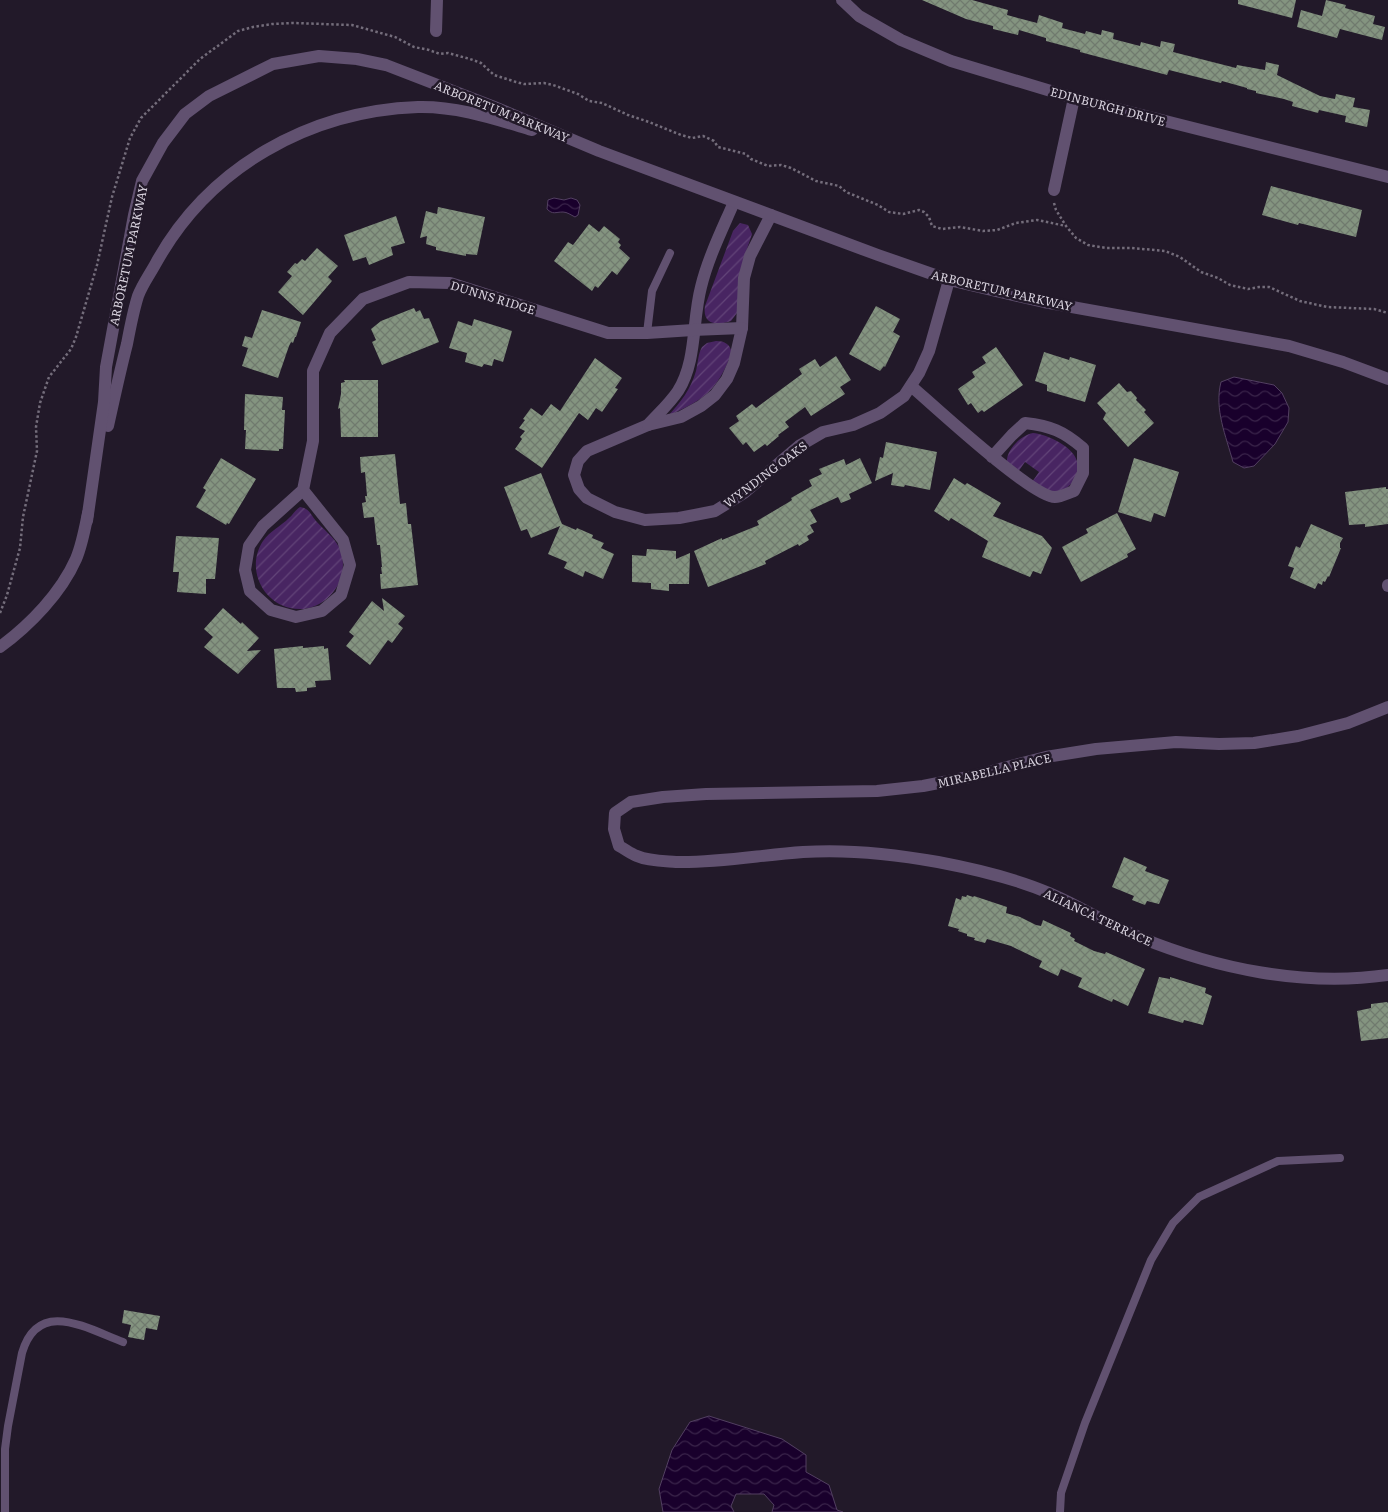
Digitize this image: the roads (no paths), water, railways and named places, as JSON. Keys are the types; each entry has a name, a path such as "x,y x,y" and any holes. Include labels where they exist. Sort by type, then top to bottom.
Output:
{"street":[{"path":"436,31 437,0"},
{"name":"EDINBURGH DRIVE","path":"842,0 859,16 901,40 951,61 1074,98 1388,177"},
{"name":"ARBORETUM PARKWAY","path":"86,522 104,402 106,367 142,181 164,143 185,114 209,96 273,64 319,56 337,56 386,65 492,106 599,151 771,216 949,280 1044,302 1289,346 1388,378"},
{"path":"1054,190 1074,98"},
{"name":"ARBORETUM PARKWAY","path":"0,647 29,623 51,599 76,559 138,295 180,225 210,193 242,165 283,140 324,123 370,111 419,107 472,112 599,151"},
{"name":"WYNDING OAKS","path":"648,426 678,390 686,372 696,307 707,264 734,202"},
{"name":"WYNDING OAKS","path":"771,216 750,256 744,278 742,328 734,363 727,379 715,394 681,418 648,426 587,452 578,461 574,475 579,489 586,498 615,512 645,520 679,518 715,510 729,503 762,479 799,446 823,432 853,425 880,413 904,396 919,373 929,351 949,280"},
{"name":"DUNNS RIDGE","path":"303,490 313,441 313,371 330,333 363,299 409,282 450,283 608,333 742,328"},
{"path":"911,386 992,457 1039,491 1055,497 1074,491 1083,473 1083,448 1069,436 1045,425 1025,423 992,457"},
{"path":"303,490 343,540 350,566 341,595 322,611 296,617 270,610 250,591 245,570 249,546 263,526 303,490"},
{"name":"MIRABELLA PLACE","path":"614,829 615,813 631,802 663,797 706,794 877,791 923,786 969,778 1046,757 1096,749 1176,742 1254,743 1298,736 1348,723 1388,707"},
{"name":"ALIANCA TERRACE","path":"614,829 619,846 638,857 661,861 701,863 804,852 854,852 938,862 983,871 1048,893 1137,937 1196,959 1247,971 1317,978 1362,979 1388,975"}],"lane":[{"path":"647,333 652,291 670,253"},
{"path":"1060,1512 1060,1493 1085,1422 1151,1260 1173,1223 1199,1197 1278,1161 1340,1158"},
{"path":"5,1512 5,1449 8,1426 22,1353 25,1342 33,1330 42,1323 61,1321 75,1324 124,1342"}],"water":[{"path":"554,198 577,200 580,205 578,215 575,217 564,212 554,213 549,211 547,209 548,200"},
{"path":"1234,377 1274,385 1282,393 1289,408 1288,422 1275,444 1254,466 1244,468 1233,462 1220,412 1219,392 1221,382"},
{"path":"709,1416 782,1439 806,1455 806,1472 829,1485 837,1510 843,1512 772,1512 774,1505 764,1494 736,1494 731,1506 734,1512 663,1512 659,1489 672,1450 690,1422"}]}
